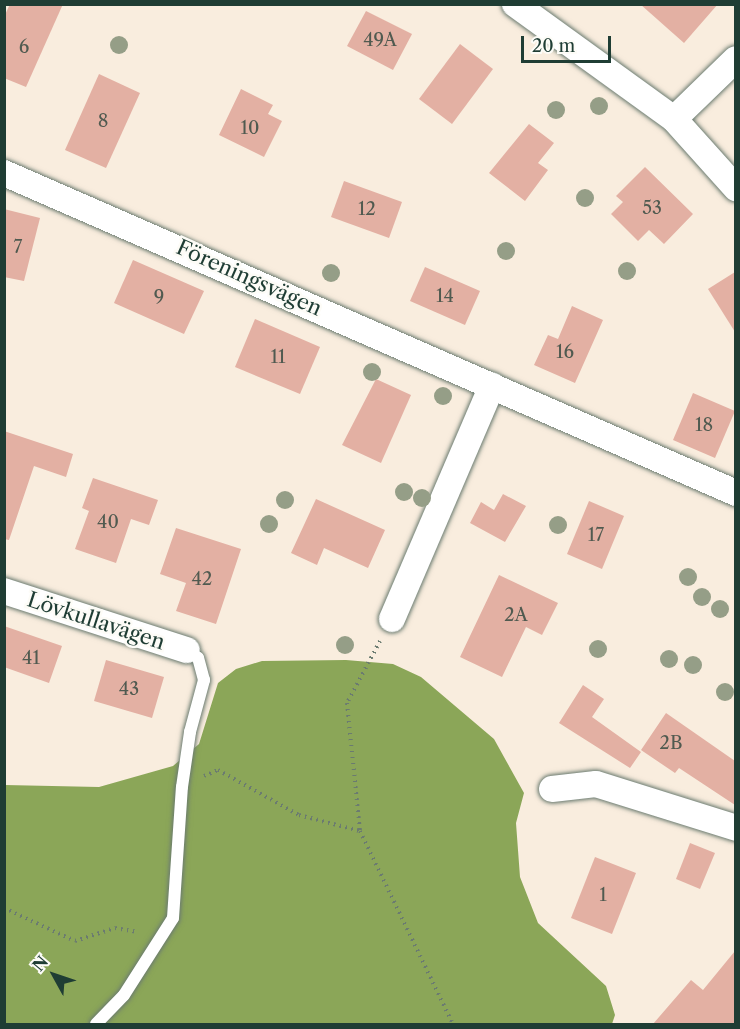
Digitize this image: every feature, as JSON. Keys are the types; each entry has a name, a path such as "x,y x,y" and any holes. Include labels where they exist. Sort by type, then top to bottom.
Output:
{"street":[{"path":"515,4 602,64 674,120 735,188"},
{"path":"674,120 735,59"},
{"name":"Föreningsvägen","path":"4,173 735,493"},
{"path":"392,618 492,386"},
{"name":"Lövkullavägen","path":"4,591 188,650"},
{"path":"552,789 596,784 735,828"}],"lane":[{"path":"96,1024 124,995 173,918 176,901 174,862 182,787 190,732 204,680 198,658 188,650"}],"path":[{"path":"392,618 347,703 360,831 453,1024"},
{"path":"182,787 218,770 299,814 360,831"},
{"path":"4,908 75,940 116,928 162,937"}],"green space":[{"path":"346,660 393,664 421,677 494,739 524,793 516,823 520,877 538,923 606,986 615,1015 612,1024 5,1024 5,785 99,787 173,766 199,744 218,683 236,669 262,661"}],"building":[{"path":"10,4 63,4 26,87 4,78 4,17"},
{"path":"640,4 718,4 684,43"},
{"path":"366,11 412,34 393,70 347,46"},
{"path":"460,44 493,69 452,124 419,99"},
{"path":"99,74 140,93 106,168 65,150"},
{"path":"241,89 273,105 268,114 282,121 264,157 219,135"},
{"path":"529,124 554,143 538,163 548,170 525,201 489,173"},
{"path":"645,167 693,214 664,244 649,230 638,241 611,214 623,202 616,196"},
{"path":"344,181 402,202 389,238 331,217"},
{"path":"4,209 40,218 24,281 4,277"},
{"path":"133,260 204,291 184,334 114,303"},
{"path":"425,267 480,291 465,325 410,301"},
{"path":"735,272 735,332 708,289"},
{"path":"572,306 603,320 575,383 534,365 548,335 558,339"},
{"path":"255,319 320,347 300,394 235,367"},
{"path":"376,379 411,395 381,463 342,445"},
{"path":"693,393 735,411 715,458 673,440"},
{"path":"4,431 73,454 66,477 34,466 9,540 4,539"},
{"path":"93,478 158,500 149,525 131,519 116,563 75,549 89,511 82,508"},
{"path":"503,494 526,506 505,542 470,523 481,502 494,510"},
{"path":"316,499 385,530 368,568 324,548 317,565 291,553"},
{"path":"589,501 624,516 602,569 567,554"},
{"path":"176,528 241,549 216,624 176,611 186,583 160,574"},
{"path":"499,575 558,603 542,635 526,627 502,677 460,657"},
{"path":"4,626 62,646 49,683 4,667"},
{"path":"106,660 164,677 152,718 94,701"},
{"path":"583,685 604,699 592,717 641,752 630,768 559,723"},
{"path":"666,713 735,761 735,805 679,768 675,773 641,750"},
{"path":"690,843 715,853 700,889 676,879"},
{"path":"595,857 636,873 612,934 571,918"},
{"path":"735,951 735,1024 653,1024 691,980 703,990"}]}
